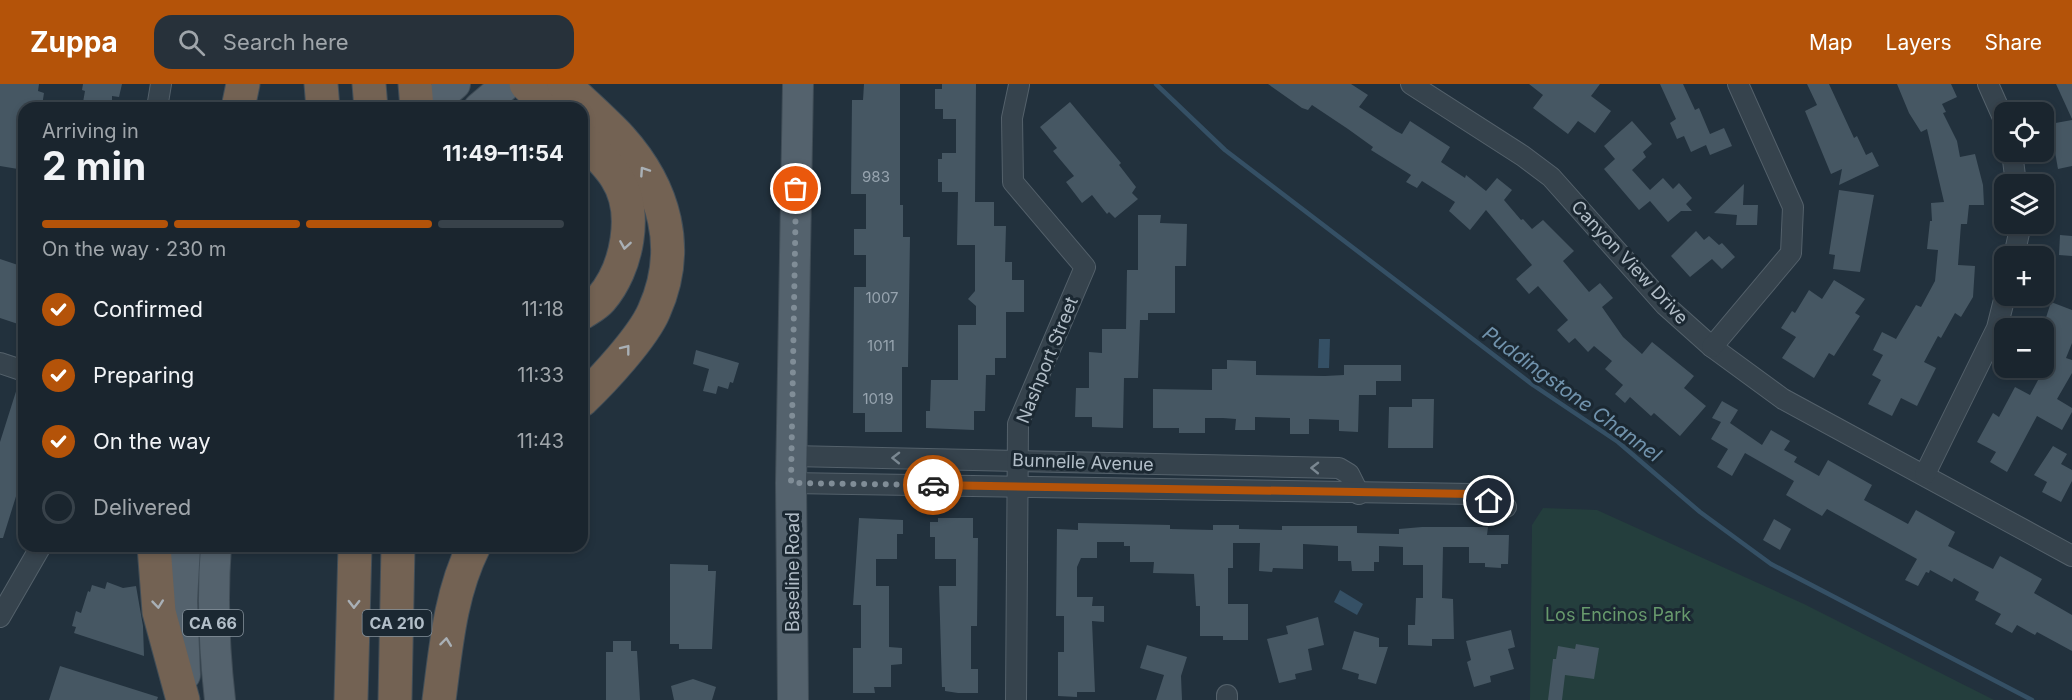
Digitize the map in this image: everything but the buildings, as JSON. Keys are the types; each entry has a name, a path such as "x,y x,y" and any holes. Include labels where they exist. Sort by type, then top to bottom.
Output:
{"highway":[{"path":"239,102 243,84"},
{"path":"321,84 322,102"},
{"path":"344,84 345,102"},
{"path":"415,84 416,102"},
{"path":"526,84 545,102"},
{"path":"564,84 583,102"},
{"path":"588,107 621,139 661,200 667,235 667,275 654,313 625,352 588,393"},
{"path":"588,146 617,179 628,213 625,249 618,274 600,300 588,309"},
{"path":"154,552 159,612 183,700"},
{"path":"330,700 333,552"},
{"path":"351,700 355,552"},
{"path":"378,700 379,552"},
{"name":"CA 210","path":"395,700 398,552"},
{"path":"439,700 448,631 457,589 472,552"}],"main road":[{"path":"434,102 455,84"},
{"path":"486,102 507,84"},
{"name":"Baseline Road","path":"793,700 792,470 798,84"},
{"name":"CA 66","path":"185,552 183,636 188,700"},
{"name":"CA 66","path":"216,552 212,599 214,654 220,700"}],"street":[{"path":"158,102 162,84"},
{"name":"Canyon View Drive","path":"1411,84 1523,156 1551,177 1665,305 1712,347 1783,399 1925,474 2072,556"},
{"path":"1712,347 1791,253 1793,207 1738,84"},
{"path":"1988,84 1996,102"},
{"name":"Nashport Street","path":"1016,700 1018,424 1085,267 1013,182 1012,118 1019,85"},
{"path":"1925,474 1997,328 2002,306"},
{"path":"0,363 18,369"},
{"name":"Bunnelle Avenue","path":"792,470 1018,460 1339,468 1349,474 1359,494"},
{"name":"Bunnelle Avenue","path":"792,470 1017,486 1279,489 1359,494 1473,494 1506,507"},
{"path":"0,617 38,552"}],"green space":[{"name":"Los Encinos Park","path":"1543,508 1597,510 1804,604 1994,700 1530,700 1532,525"}],"water":[{"path":"1319,339 1330,339 1329,368 1318,368"},
{"path":"1340,590 1363,604 1357,615 1334,602"}],"waterway":[{"name":"Puddingstone Channel","path":"1156,84 1225,150 1533,385 1618,442 1700,512 1771,564 2032,700"}],"way so far":[{"path":"796,189 791,483 933,485"}],"route":[{"path":"933,485 1291,490 1359,494 1473,494 1489,501"}]}
